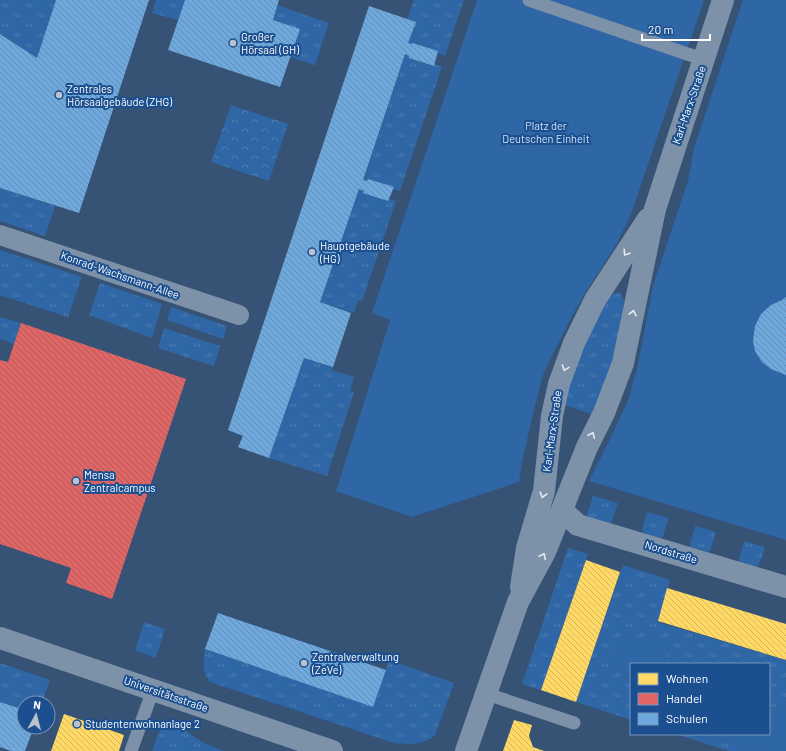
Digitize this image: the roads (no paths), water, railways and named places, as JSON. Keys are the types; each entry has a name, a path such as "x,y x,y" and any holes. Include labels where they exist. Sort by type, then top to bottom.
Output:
{"street":[{"name":"Karl-Marx-Straße","path":"518,602 545,552 587,447 604,413 623,363 654,209 723,0"},
{"name":"Karl-Marx-Straße","path":"466,751 518,602 527,548 544,491 552,416 559,384 574,343 595,300 654,209"},
{"name":"Konrad-Wachsmann-Allee","path":"0,235 239,315"},
{"name":"Nordstraße","path":"563,508 567,515 578,525 786,587"},
{"name":"Universitätsstraße","path":"0,638 332,751"}],"lane":[{"path":"529,0 704,60"},
{"path":"131,751 153,690"},
{"path":"487,694 574,723"}],"place":[{"name":"Großer Hörsaal (GH)","path":"233,43"},
{"name":"Zentrales Hörsaalgebäude (ZHG)","path":"59,95"},
{"name":"Hauptgebäude (HG)","path":"312,252"},
{"name":"Mensa Zentralcampus","path":"76,481"},
{"name":"Zentralverwaltung (ZeVe)","path":"304,663"},
{"name":"Studentenwohnanlage 2","path":"77,724"}],"park label":[{"name":"Platz der Deutschen Einheit","path":"546,132"}]}
